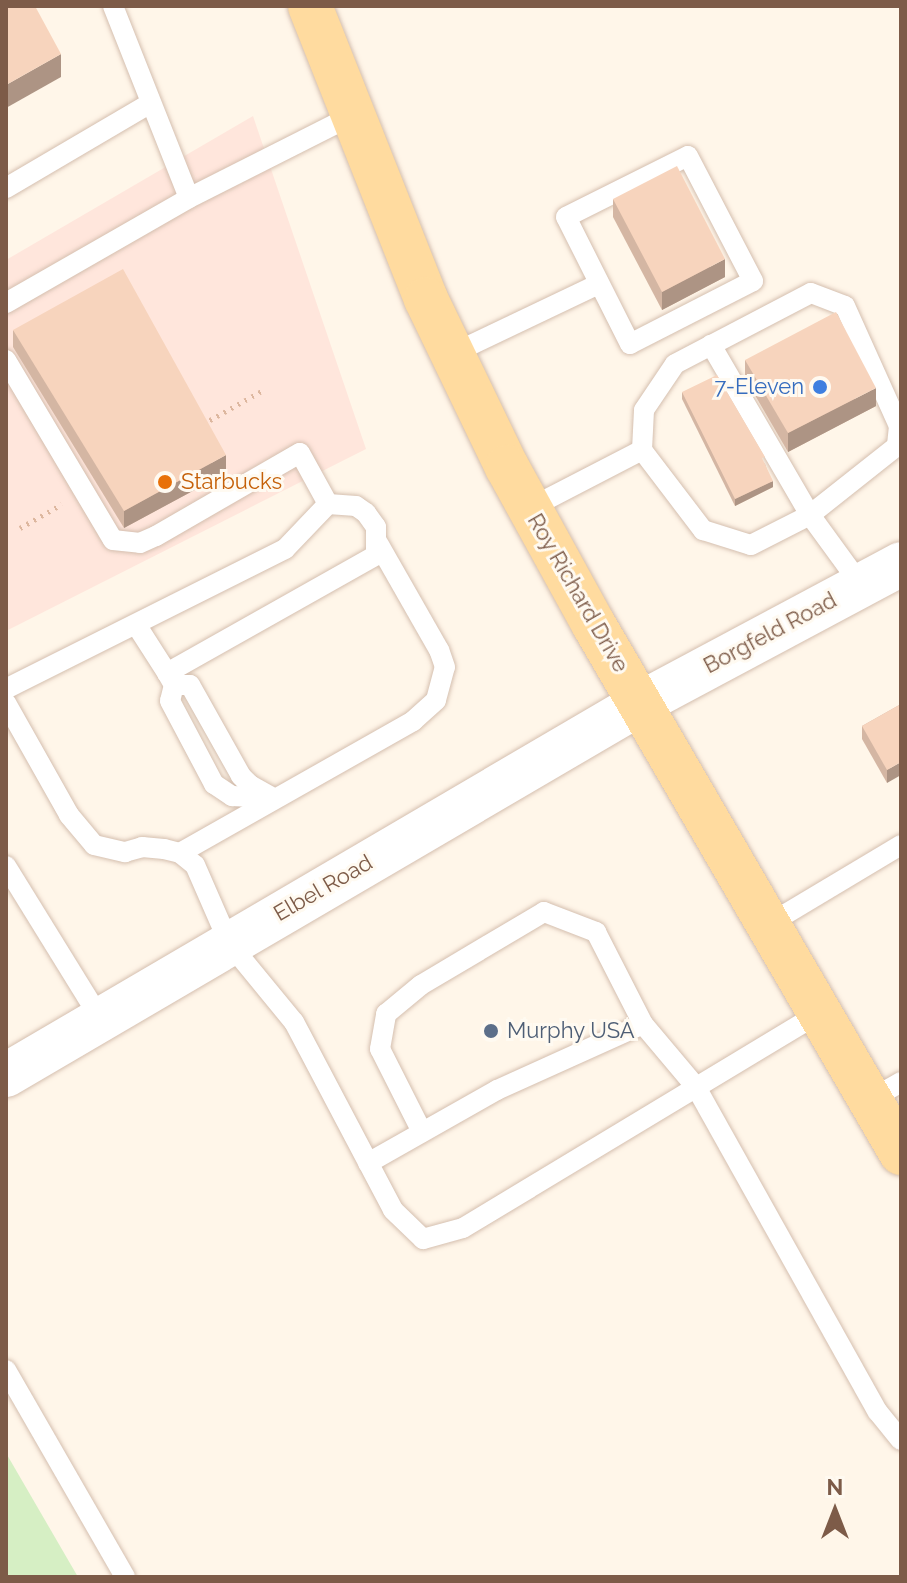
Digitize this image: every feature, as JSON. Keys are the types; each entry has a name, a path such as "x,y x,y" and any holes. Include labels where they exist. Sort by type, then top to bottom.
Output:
{"main road":[{"name":"Roy Richard Drive","path":"310,6 452,354 530,508 820,1013 886,1091 901,1153"}],"street":[{"name":"Borgfeld Road","path":"641,703 901,564"},
{"name":"Elbel Road","path":"6,1075 641,703"}],"lane":[{"path":"113,6 189,198"},
{"path":"6,188 151,103"},
{"path":"6,303 189,198 353,115"},
{"path":"688,156 753,281 630,344 599,284 566,217 688,156"},
{"path":"452,354 599,284"},
{"path":"811,293 845,306 899,426 897,446 810,515 751,545 703,530 642,450 644,410 675,364 811,293"},
{"path":"711,345 810,515 861,585"},
{"path":"6,360 113,540 140,543 186,520 300,453 328,504"},
{"path":"530,508 642,450"},
{"path":"171,679 376,555 376,527 366,513 356,506 328,504"},
{"path":"6,689 137,626 285,549 328,504"},
{"path":"180,853 273,797 413,721 436,700 445,667 439,650 378,543"},
{"path":"137,626 171,679 170,701 214,784 232,796 273,797"},
{"path":"6,703 69,815 94,845 110,851 142,847 180,853 195,865 209,891 229,943 294,1022 393,1210 423,1239 463,1228 820,1013"},
{"path":"769,924 901,845"},
{"path":"6,866 100,1018"},
{"path":"422,1132 380,1049 386,1014 421,985 544,912 596,932 643,1024 696,1087 878,1412 901,1440"},
{"path":"368,1163 497,1090 643,1024"},
{"path":"6,1370 125,1577"}],"path":[{"path":"193,430 265,389"},
{"path":"20,528 82,492"}],"shaded area":[{"path":"253,116 366,449 6,631 6,260"}],"green space":[{"path":"6,1453 78,1577 6,1577"}],"building":[{"path":"6,6 35,6 61,54 6,85"},
{"path":"677,166 725,259 662,292 613,199"},
{"path":"123,269 226,455 124,511 13,330"},
{"name":"7-Eleven","path":"836,312 876,388 788,433 745,360"},
{"name":"7-Eleven","path":"717,375 765,457 762,458 773,481 735,499 682,392"},
{"path":"901,704 901,762 887,770 862,726"}],"place":[{"name":"7-Eleven","path":"820,387"},
{"name":"Starbucks","path":"165,482"},
{"name":"Murphy USA","path":"491,1031"}]}
